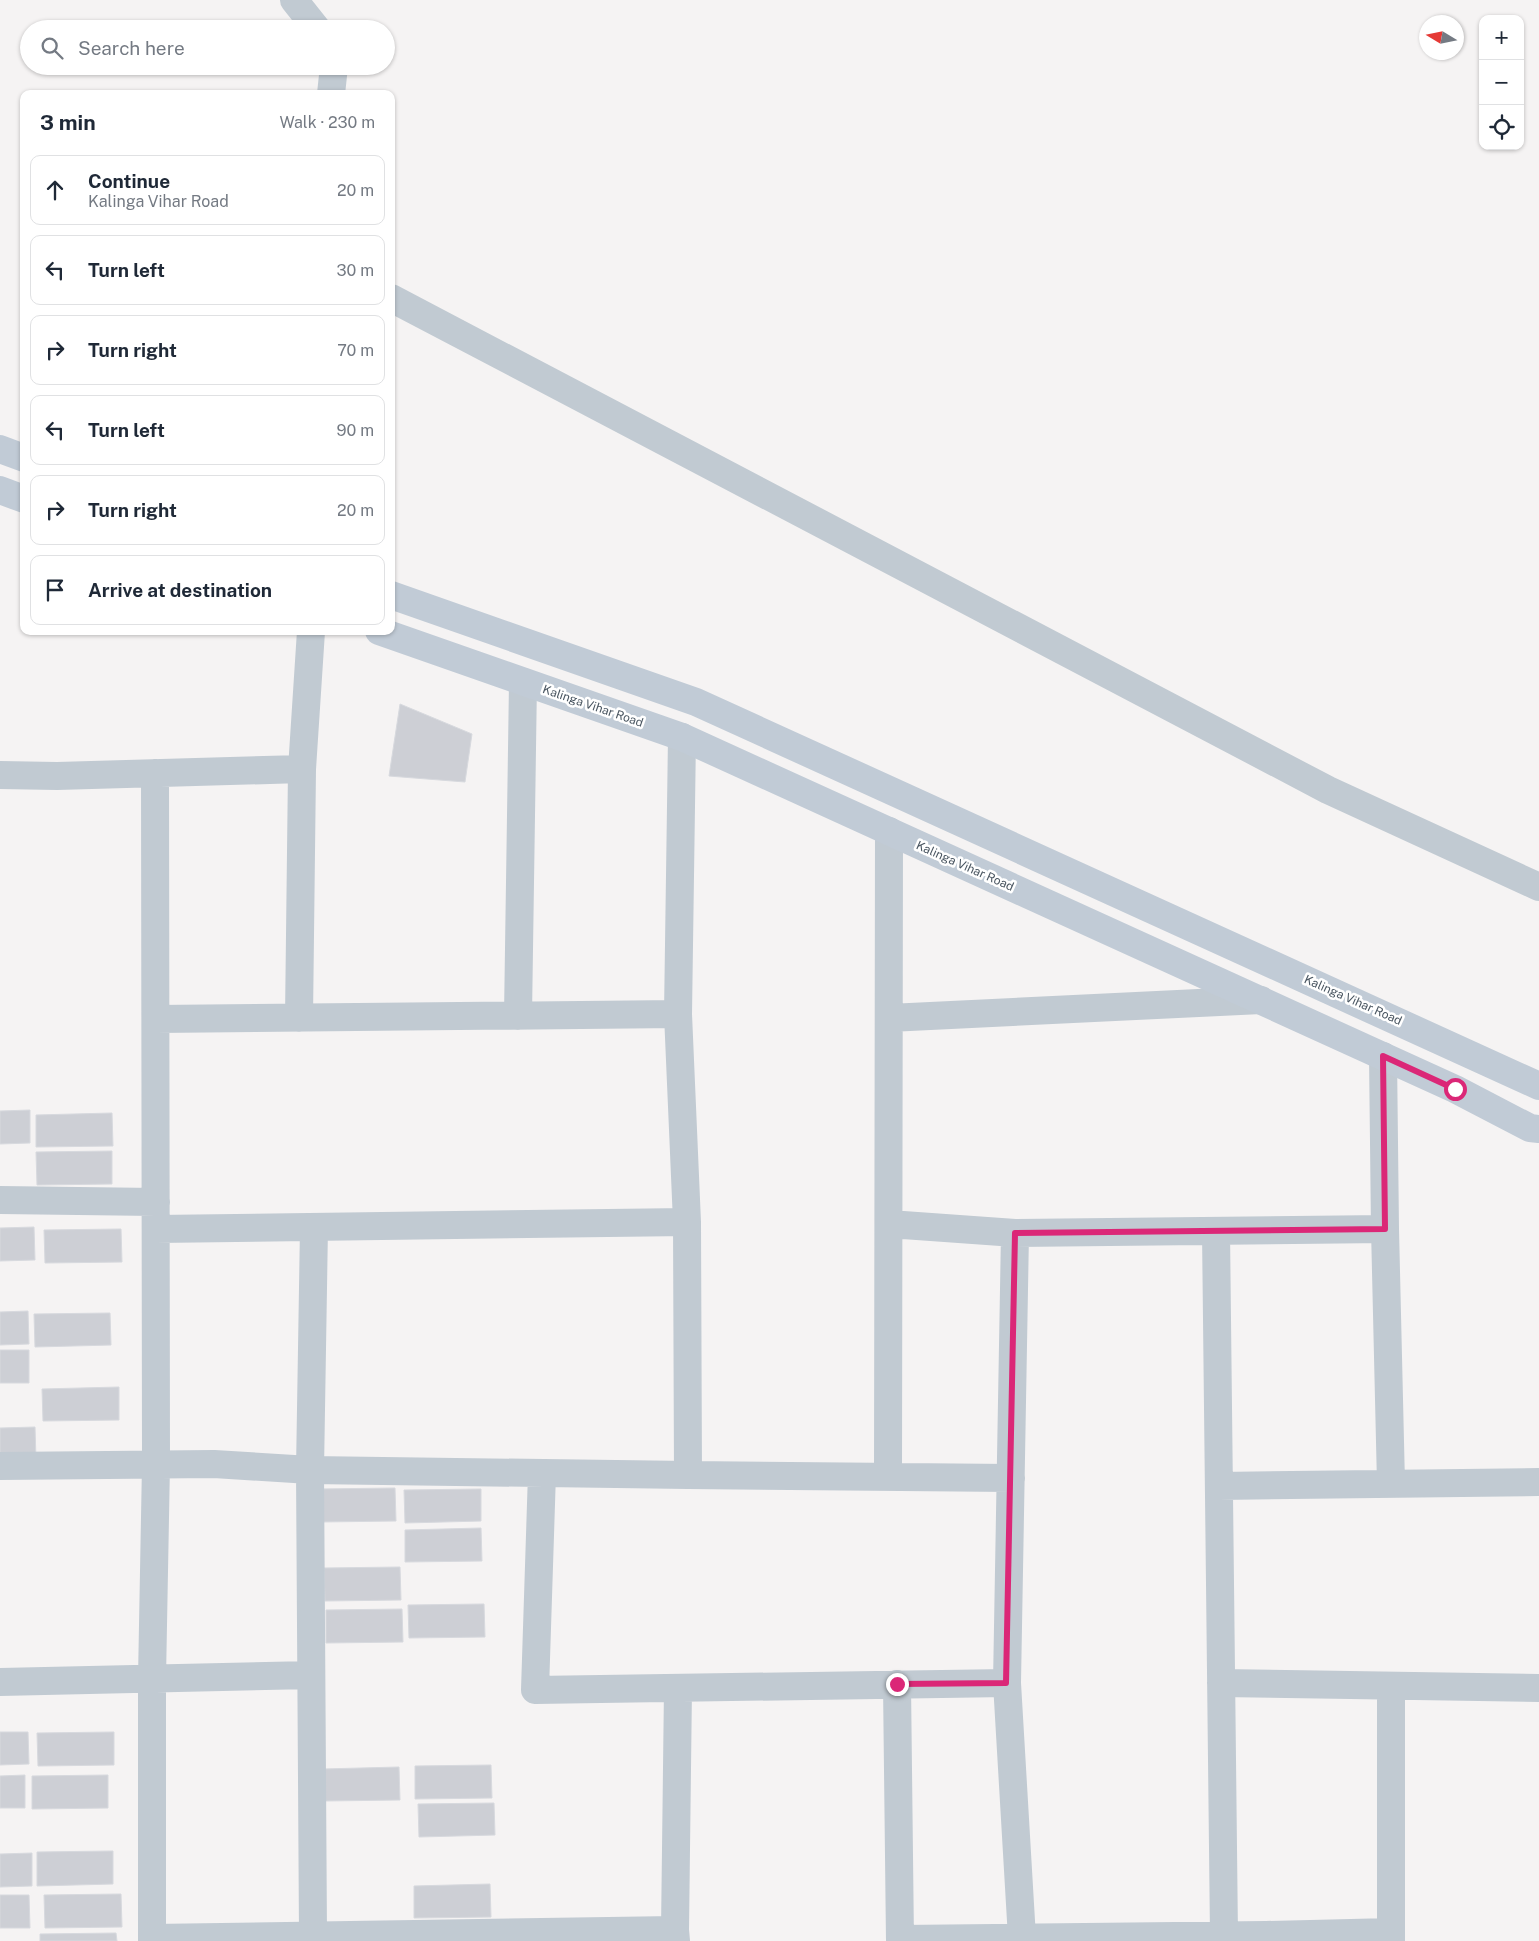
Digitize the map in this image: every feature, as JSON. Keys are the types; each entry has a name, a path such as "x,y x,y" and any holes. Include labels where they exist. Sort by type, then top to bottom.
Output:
{"street":[{"path":"294,0 310,20"},
{"path":"331,90 333,75"},
{"path":"395,300 1328,790 1539,887"},
{"path":"0,449 20,456"},
{"path":"0,490 20,498"},
{"name":"Kalinga Vihar Road","path":"395,596 696,702 1539,1086"},
{"path":"299,1018 302,769 311,635"},
{"name":"Kalinga Vihar Road","path":"390,635 682,737 1455,1089 1530,1128 1539,1129"},
{"path":"518,1016 523,682"},
{"path":"688,1475 687,1222 678,1014 682,737 696,702"},
{"path":"0,775 57,776 302,769"},
{"path":"155,773 156,1464 152,1678 152,1939 313,1934 676,1935 678,1688"},
{"path":"888,1477 889,832"},
{"path":"889,1018 1261,1000"},
{"path":"156,1019 678,1014"},
{"path":"1383,1056 1391,1484"},
{"path":"0,1200 156,1202"},
{"path":"156,1229 687,1222"},
{"path":"889,1224 1015,1233 1385,1229"},
{"path":"313,1934 310,1470 314,1227"},
{"path":"1216,1231 1224,1936"},
{"path":"1015,1233 1006,1683 1022,1938"},
{"path":"0,1466 214,1464 310,1470 1011,1478"},
{"path":"542,1473 536,1690 1006,1683"},
{"path":"1219,1486 1539,1482"},
{"path":"0,1682 312,1675"},
{"path":"1221,1683 1539,1688"},
{"path":"897,1684 900,1940 1391,1936 1391,1686"}],"building":[{"path":"400,704 472,734 465,782 389,776"},
{"path":"30,1110 30,1143 0,1144 0,1111"},
{"path":"112,1113 113,1146 36,1147 36,1115"},
{"path":"112,1151 112,1184 37,1185 36,1152"},
{"path":"34,1227 35,1260 0,1261 0,1228"},
{"path":"121,1229 122,1262 45,1263 44,1230"},
{"path":"28,1311 29,1344 0,1345 0,1312"},
{"path":"110,1313 111,1345 35,1347 34,1314"},
{"path":"0,1350 29,1350 29,1383 0,1383"},
{"path":"119,1387 119,1420 43,1421 42,1389"},
{"path":"35,1427 36,1460 0,1461 0,1428"},
{"path":"395,1488 396,1521 320,1522 319,1489"},
{"path":"481,1489 481,1521 405,1523 404,1490"},
{"path":"481,1528 482,1561 405,1562 405,1530"},
{"path":"400,1567 401,1600 325,1601 324,1568"},
{"path":"484,1604 485,1637 409,1638 408,1605"},
{"path":"402,1609 403,1642 326,1643 326,1610"},
{"path":"0,1732 28,1732 29,1764 0,1765"},
{"path":"114,1732 114,1765 38,1766 37,1733"},
{"path":"491,1765 492,1798 415,1799 415,1766"},
{"path":"399,1767 400,1800 324,1801 323,1769"},
{"path":"25,1775 25,1808 0,1808 0,1776"},
{"path":"108,1775 108,1808 32,1809 32,1776"},
{"path":"494,1803 495,1835 419,1837 418,1804"},
{"path":"113,1851 113,1884 37,1886 37,1852"},
{"path":"32,1853 32,1886 0,1887 0,1854"},
{"path":"490,1884 491,1917 414,1918 414,1886"},
{"path":"121,1894 122,1927 45,1928 44,1895"},
{"path":"0,1895 29,1895 30,1928 0,1928"},
{"path":"116,1933 117,1941 40,1941 40,1934"}],"route":[{"path":"897,1684 1006,1683 1015,1233 1385,1229 1383,1056 1455,1089"}]}
